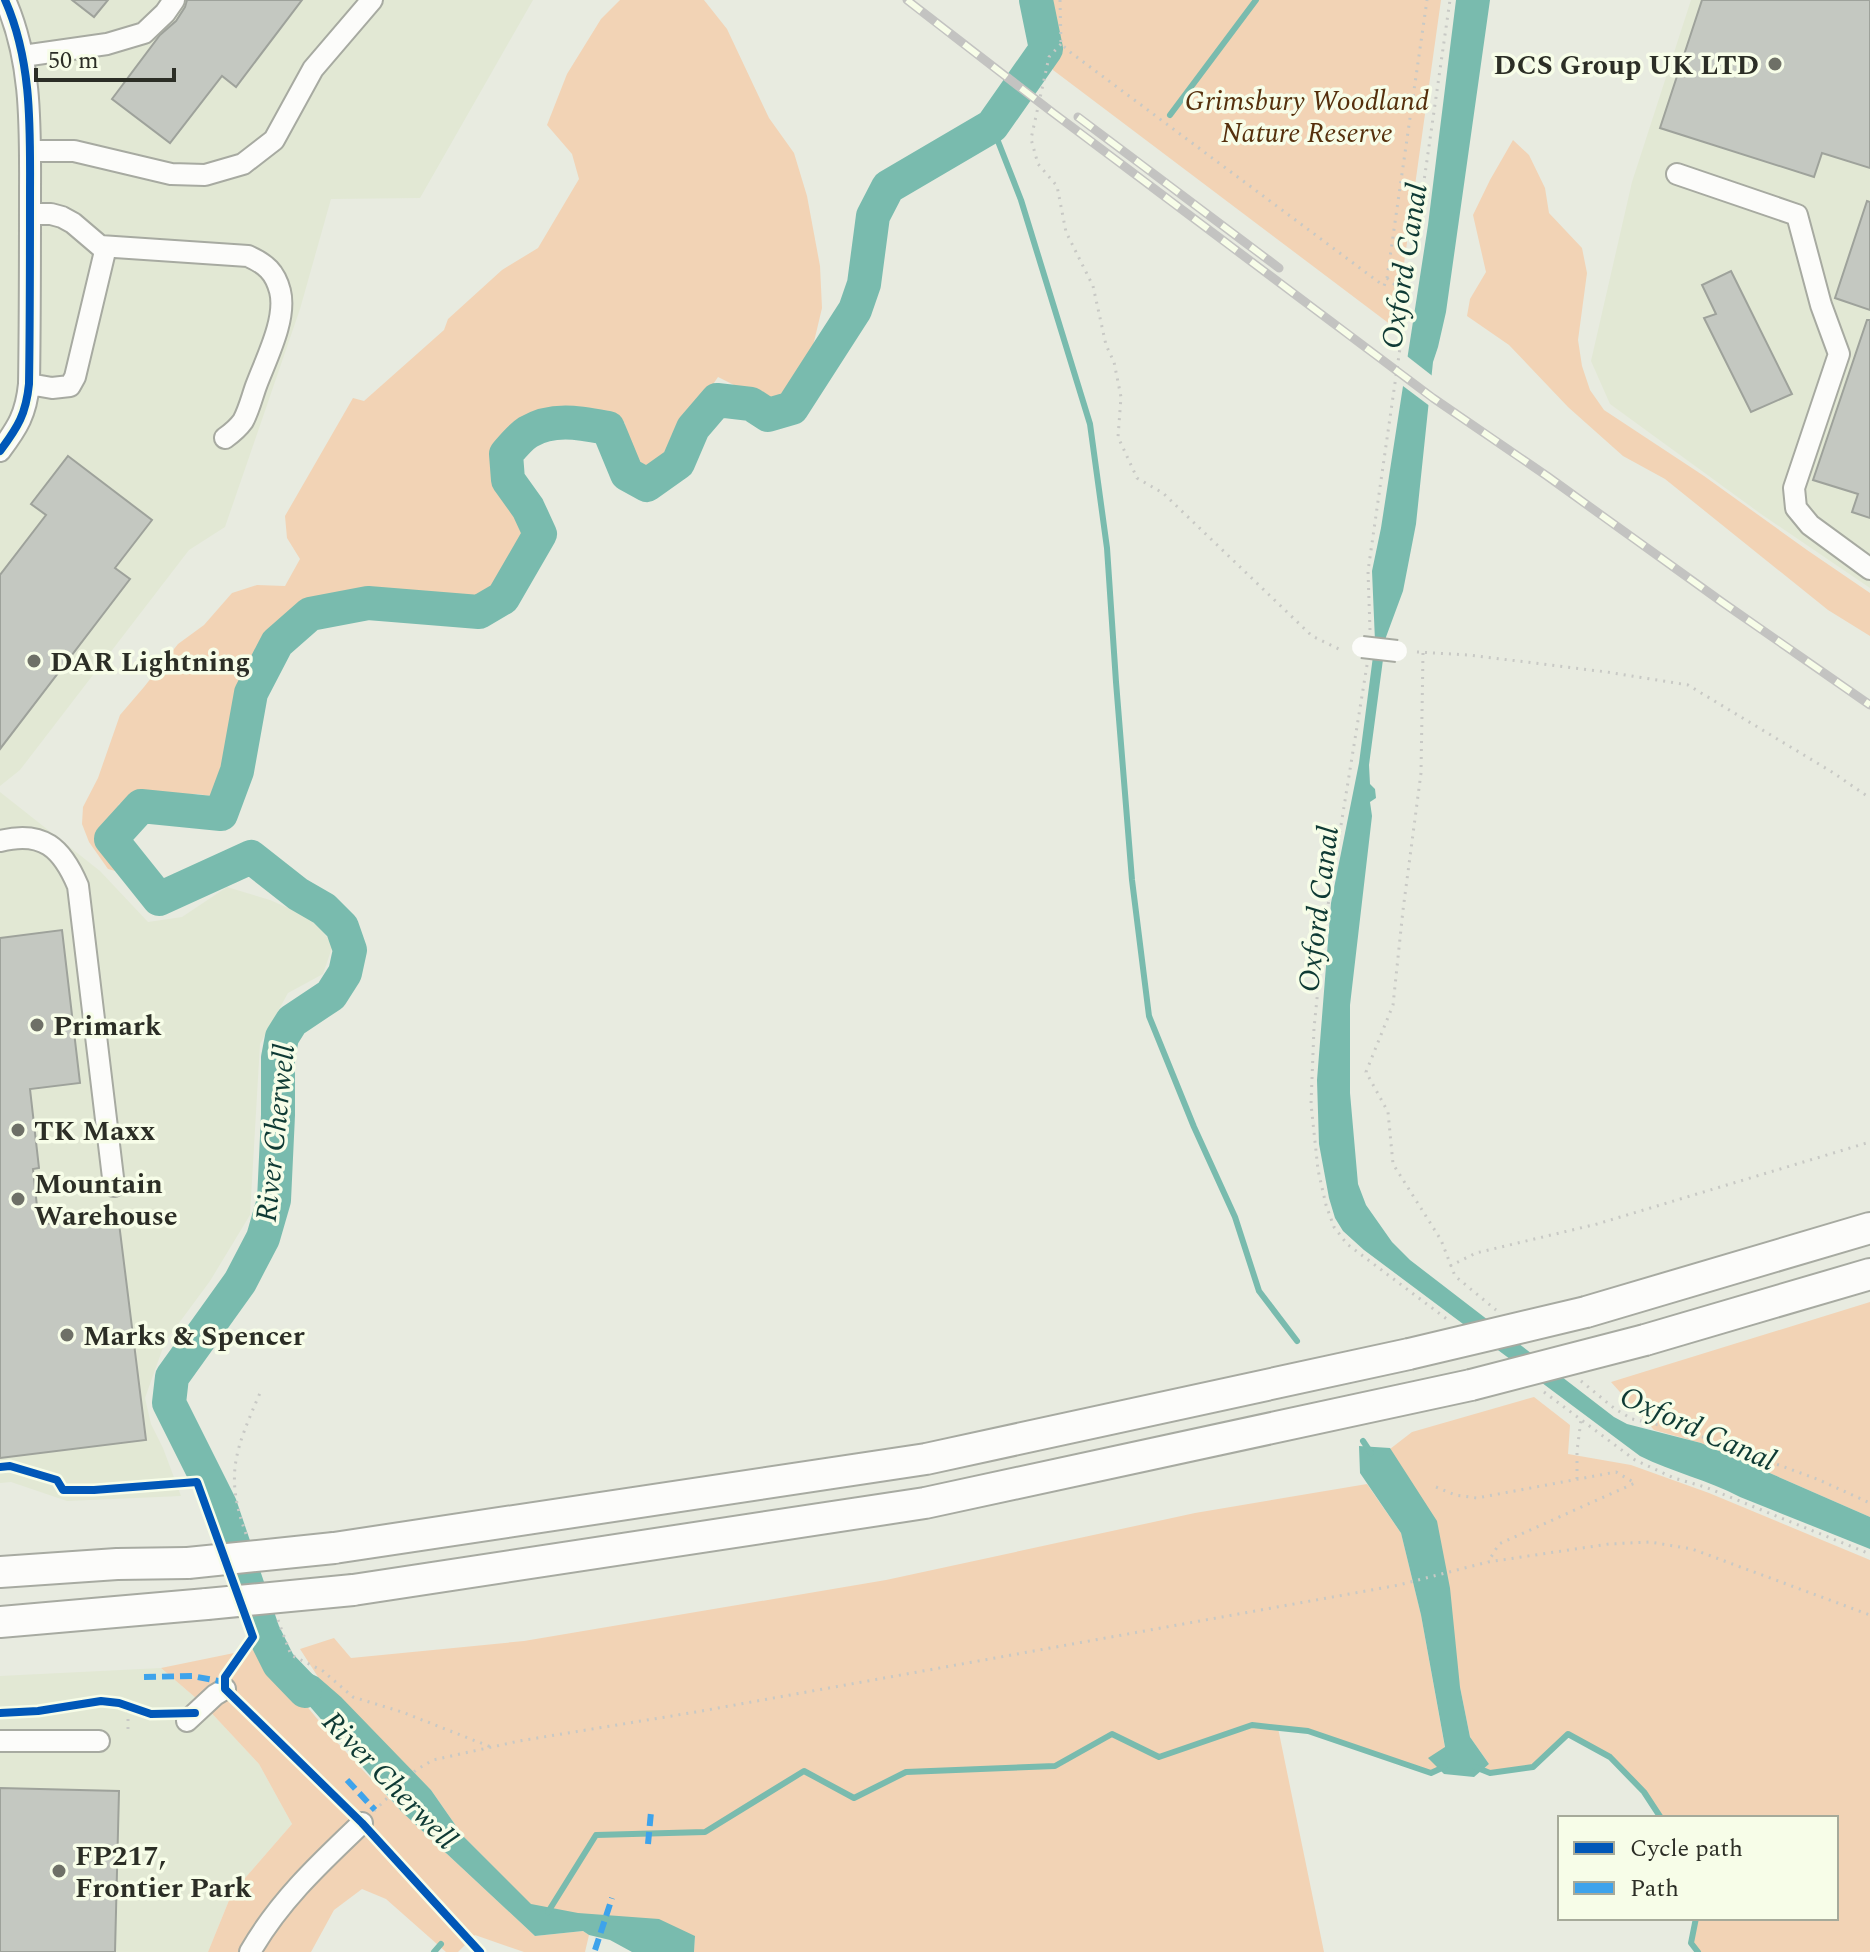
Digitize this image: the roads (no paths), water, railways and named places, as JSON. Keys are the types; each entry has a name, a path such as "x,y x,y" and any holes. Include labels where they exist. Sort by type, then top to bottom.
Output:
{"highway":[{"path":"0,1564 188,1563 334,1548 926,1459 1409,1354 1586,1312 1870,1228"},
{"path":"0,1622 353,1590 925,1503 1471,1385 1645,1340 1870,1274"},
{"path":"0,1572 117,1564"}],"street":[{"path":"0,451 27,407 29,384 30,117 23,56 5,0"},
{"path":"23,56 107,44 144,33 174,0"},
{"path":"30,151 74,151 171,174 205,175 243,164 274,140 313,69 372,0"},
{"path":"1677,174 1797,215 1821,305 1839,354 1794,488 1796,508 1810,525 1870,569"},
{"path":"30,214 62,217 100,246 248,256 271,269 281,293 282,307 277,330 245,416 225,438"},
{"path":"29,384 52,388 70,386 75,377 106,247"},
{"path":"1367,646 1397,651"},
{"path":"0,841 16,837 36,839 56,850 69,864 78,886 114,1186"},
{"path":"187,1721 225,1689"},
{"path":"0,1741 99,1741"},
{"path":"250,1952 304,1879 362,1823"}],"water":[{"path":"1456,0 1490,0 1446,312 1433,362 1416,524 1403,591 1386,637 1369,765 1370,784 1375,789 1376,798 1370,802 1372,816 1350,1005 1350,1093 1358,1184 1366,1205 1392,1242 1410,1260 1614,1417 1627,1424 1701,1443 1870,1517 1870,1549 1640,1456 1364,1250 1343,1231 1329,1198 1319,1144 1317,1080 1331,903 1359,763 1375,641 1372,571 1428,225"},
{"path":"1359,1446 1390,1448 1437,1521 1450,1588 1460,1687 1470,1737 1489,1764 1474,1777 1444,1774 1428,1758 1445,1747 1421,1615 1401,1533 1360,1473"},
{"path":"259,1648 318,1677 341,1697 431,1790 463,1836 531,1904 578,1913 659,1919 695,1936 694,1952 632,1952 583,1931 535,1936 401,1811"}],"waterway":[{"name":"River Cherwell","path":"305,1691 279,1664 263,1632 220,1505 169,1403 172,1377 240,1282 263,1238 274,1200 278,1058 282,1037 292,1021 331,995 345,973 350,950 342,927 324,909 298,894 251,857 159,899 111,839 141,806 221,814 237,771 251,693 277,643 310,614 368,603 479,612 503,598 540,534 528,508 508,480 506,454 528,432 557,423 608,428 627,474 647,485 678,463 693,428 717,400 751,404 768,415 792,408 855,310 864,284 873,216 888,187 992,126 1046,49 1036,0"},
{"path":"1170,115 1256,0"},
{"path":"992,126 1021,200 1090,424 1107,548 1132,880 1149,1016 1235,1217 1259,1291 1297,1341"},
{"path":"1363,1441 1371,1453"},
{"path":"548,1912 596,1835 705,1832 804,1771 854,1798 906,1772 1055,1766 1112,1734 1159,1757 1252,1725 1308,1731 1431,1773 1444,1767"},
{"path":"1475,1767 1490,1773 1533,1767 1568,1734 1610,1757 1644,1792 1660,1816"},
{"path":"1696,1920 1691,1943 1698,1952"},
{"path":"434,1952 441,1944"}],"railway":[{"path":"907,0 1433,398 1870,705"},
{"path":"1078,117 1279,268"}],"place":[{"name":"DCS Group UK LTD","path":"1775,64"},
{"name":"DAR Lightning","path":"34,661"},
{"name":"Primark","path":"37,1025"},
{"name":"TK Maxx","path":"18,1130"},
{"name":"Mountain Warehouse","path":"18,1199"},
{"name":"Marks & Spencer","path":"67,1335"},
{"name":"FP217, Frontier Park","path":"59,1871"}],"park label":[{"name":"Grimsbury Woodland Nature Reserve","path":"1307,116"}],"water label":[{"name":"Oxford Canal","path":"1404,266"},
{"name":"Oxford Canal","path":"1318,909"},
{"name":"Oxford Canal","path":"1698,1428"}]}
